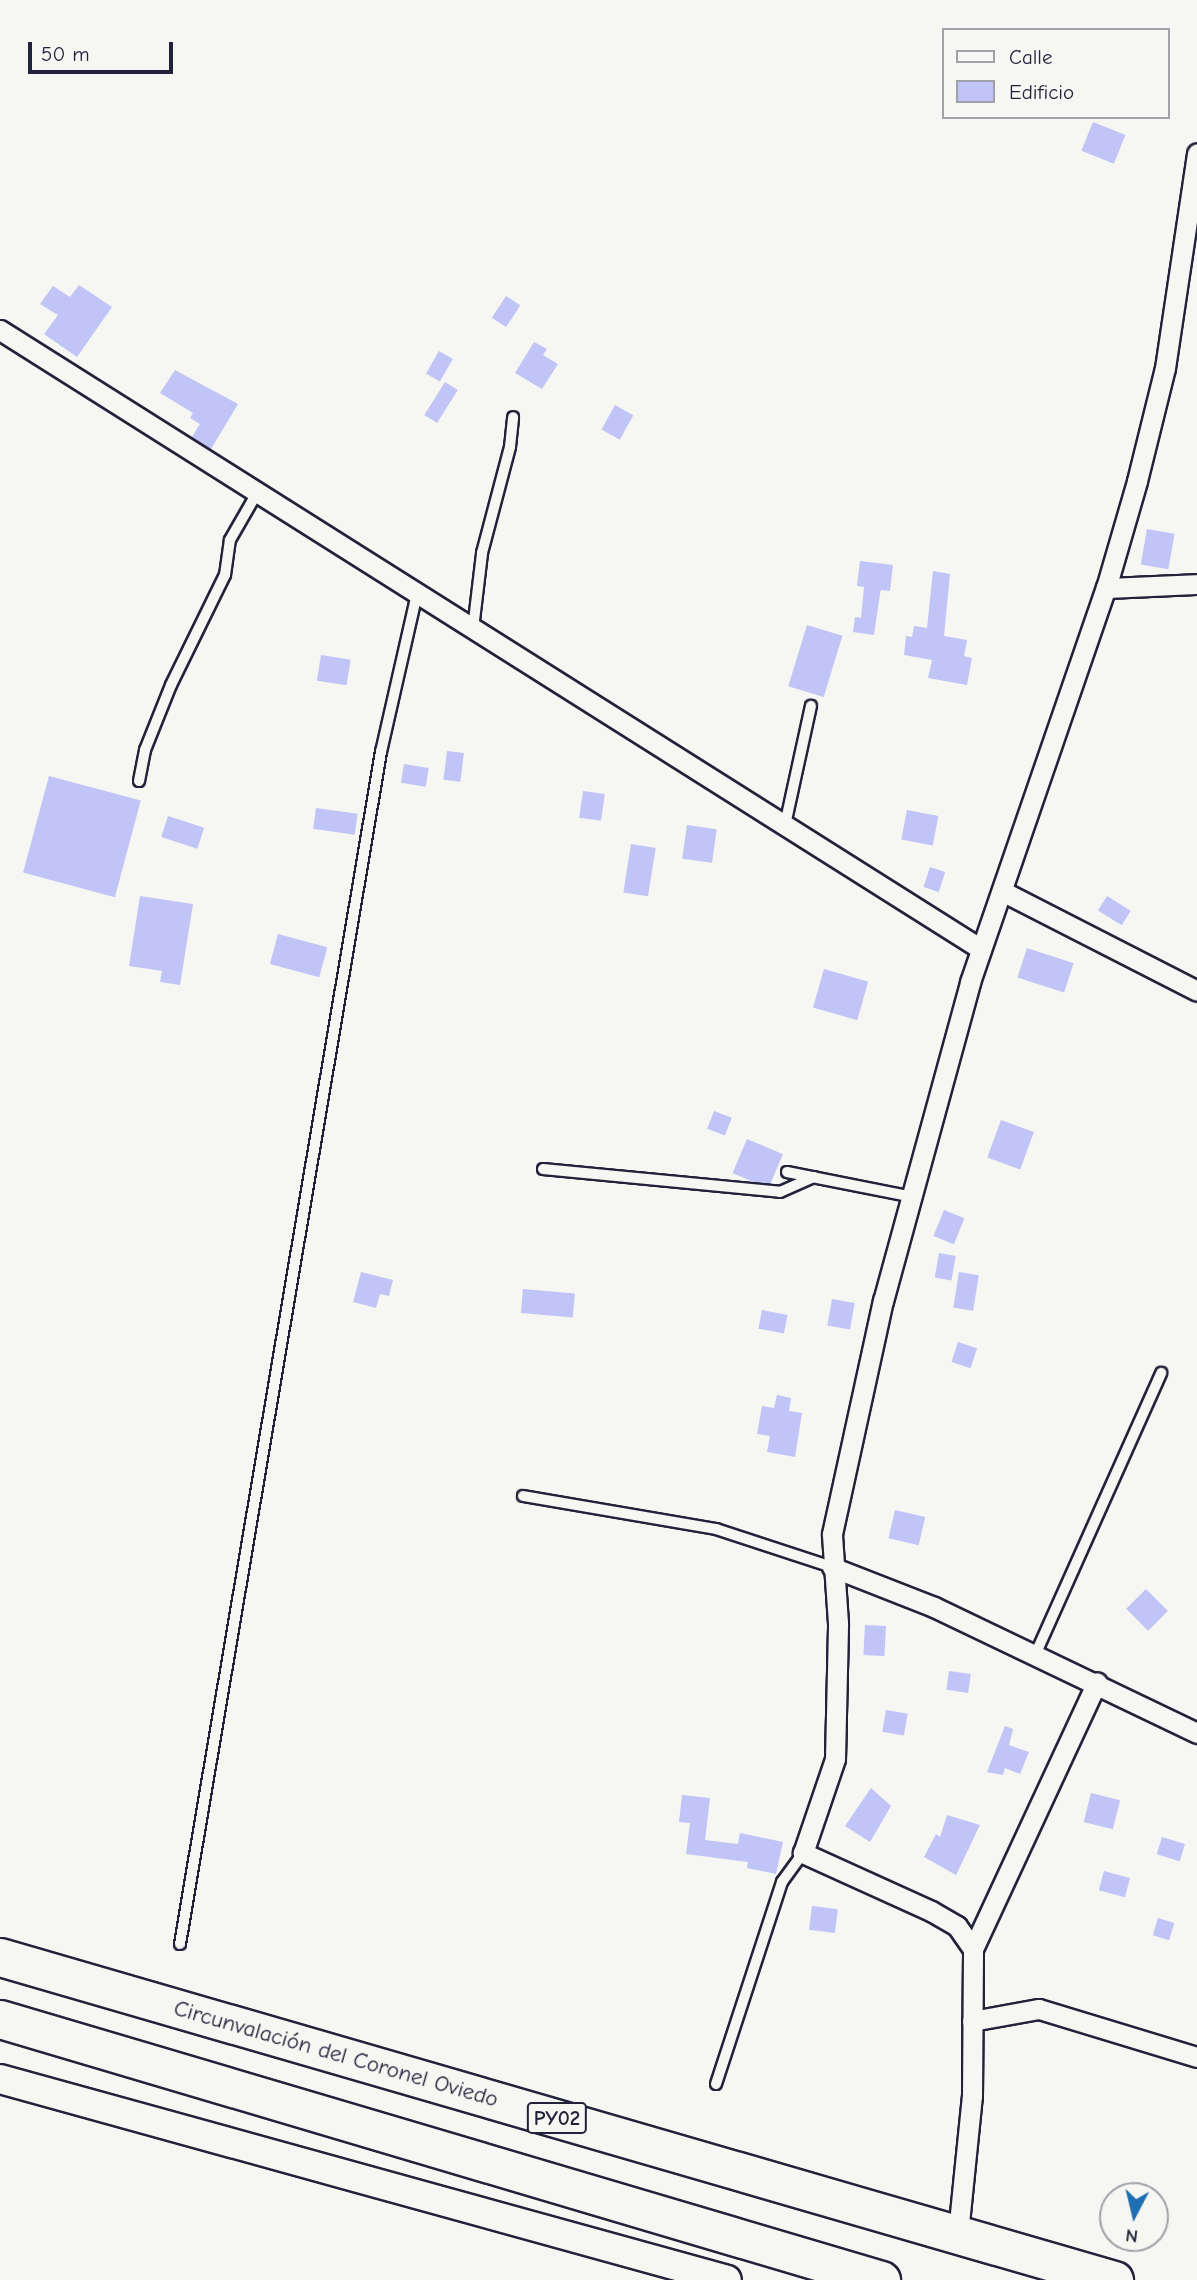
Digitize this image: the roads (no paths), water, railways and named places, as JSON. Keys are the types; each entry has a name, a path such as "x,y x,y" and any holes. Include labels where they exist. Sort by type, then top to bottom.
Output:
{"highway":[{"name":"Circunvalación del Coronel Oviedo","path":"0,1957 1114,2280"},
{"path":"0,2019 881,2280"}],"street":[{"path":"973,1949 957,1926 931,1911 803,1853 835,1759 838,1623 832,1567 835,1521 883,1301 981,950 1107,588 1165,368 1197,153"},
{"path":"0,330 981,950"},
{"path":"1107,588 1197,584"},
{"path":"1002,891 1197,991"},
{"path":"832,1567 934,1606 1097,1682 1197,1733"},
{"path":"958,2233 972,2096 973,1949 1097,1682"},
{"path":"972,2021 1039,2010 1197,2057"},
{"path":"0,2079 727,2280"}],"lane":[{"path":"473,629 482,553 510,447 513,417"},
{"path":"139,780 145,750 171,685 225,575 230,540 257,493"},
{"path":"180,1944 381,752 417,594"},
{"path":"785,826 811,706"},
{"path":"543,1169 780,1192 814,1177"},
{"path":"787,1172 913,1198"},
{"path":"1036,1653 1161,1373"},
{"path":"523,1496 716,1530 832,1567"},
{"path":"716,2084 782,1882 803,1853"}]}
